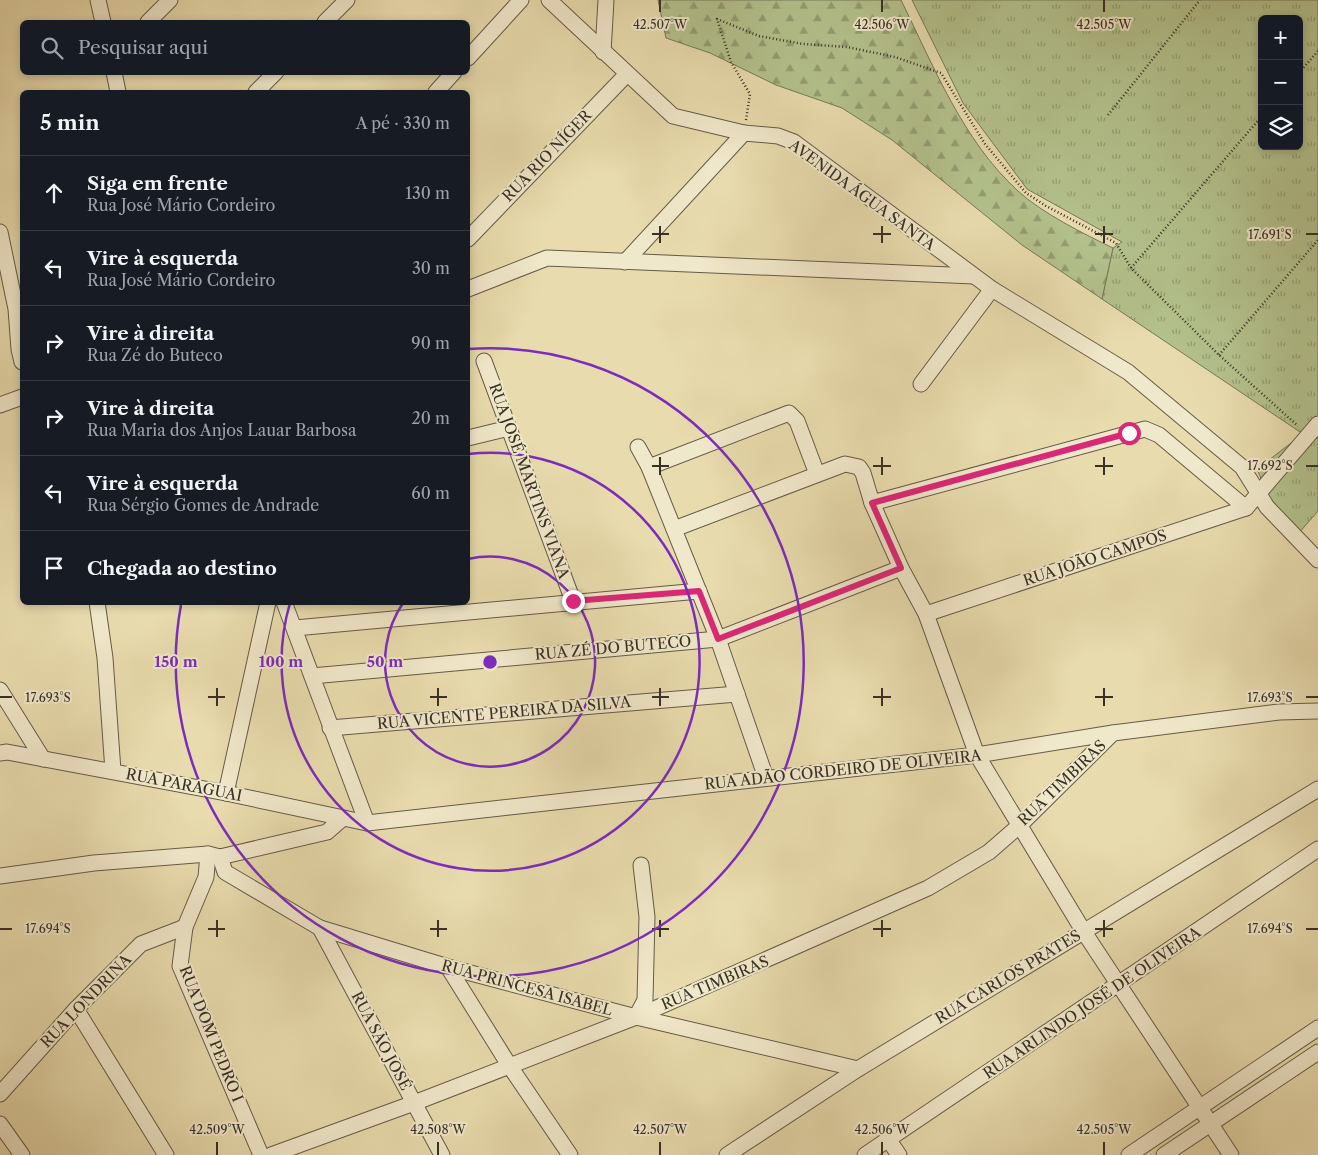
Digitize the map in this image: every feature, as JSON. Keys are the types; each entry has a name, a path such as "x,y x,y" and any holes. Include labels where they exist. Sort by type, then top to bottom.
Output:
{"street":[{"path":"98,0 103,20"},
{"path":"150,20 170,0"},
{"path":"327,20 346,0"},
{"path":"470,56 521,0"},
{"name":"AVENIDA ÁGUA SANTA","path":"549,0 673,116 744,133 778,136 794,142 992,289 1128,372 1242,466 1267,507 1318,560"},
{"path":"603,52 606,0"},
{"name":"RUA RIO NÍGER","path":"470,237 627,74"},
{"path":"115,75 118,90"},
{"path":"258,90 273,75"},
{"path":"438,90 451,75"},
{"path":"625,262 744,133"},
{"path":"0,232 2,255 16,309 20,353"},
{"path":"470,288 547,258 974,276"},
{"path":"921,384 992,289"},
{"name":"RUA JOSÉ MARTINS VIANA","path":"484,362 573,601"},
{"path":"0,405 20,398"},
{"path":"649,468 789,413 797,421 817,474"},
{"path":"470,438 509,428"},
{"path":"872,503 1145,429 1159,435 1246,508 1313,430"},
{"path":"638,447 649,468 718,639 766,778"},
{"path":"674,529 846,464 859,467 863,473 872,503 901,568 926,614 977,755 1084,932 1231,1155"},
{"name":"RUA JOÃO CAMPOS","path":"926,614 1246,508"},
{"name":"RUA ZÉ DO BUTECO","path":"312,676 718,639 901,568"},
{"path":"295,628 573,601 699,591"},
{"path":"97,605 105,658 113,771"},
{"path":"226,792 267,605"},
{"path":"285,605 367,823"},
{"path":"0,690 44,759"},
{"name":"RUA VICENTE PEREIRA DA SILVA","path":"330,728 737,694"},
{"name":"RUA ADÃO CORDEIRO DE OLIVEIRA","path":"367,823 977,755 1113,733 1279,712 1318,711"},
{"name":"RUA TIMBIRAS","path":"271,1155 414,1103 636,1017 928,888 989,852 1020,825 1113,733"},
{"name":"RUA PARAGUAI","path":"0,753 7,752 226,792 367,823"},
{"name":"RUA CARLOS PRATES","path":"727,1155 858,1069 1318,789"},
{"path":"0,876 94,863 214,856 327,832 343,818"},
{"name":"RUA ARLINDO JOSÉ DE OLIVEIRA","path":"865,1155 1318,849"},
{"name":"RUA DOM PEDRO I","path":"214,856 185,927 180,966 261,1155"},
{"name":"RUA PRINCESA ISABEL","path":"214,856 225,872 320,928 448,967 636,1017 858,1069"},
{"path":"636,1017 645,1000 646,917 640,865"},
{"name":"RUA LONDRINA","path":"0,1094 76,1009 141,944 185,927"},
{"name":"RUA SÃO JOSÉ","path":"320,928 442,1155"},
{"path":"448,967 509,1065 570,1155"},
{"path":"76,1009 166,1155"},
{"path":"1129,1155 1318,1028"},
{"path":"1164,1155 1318,1052"},
{"path":"0,1124 22,1155"},
{"path":"888,1139 899,1155"}],"path":[{"path":"1108,115 1200,0"},
{"path":"744,133 750,94 730,62 717,19 759,36 803,44 846,47 895,57 941,73 984,144 1026,193 1046,206 1116,243 1131,268 1219,355 1313,430"},
{"path":"1303,68 1318,51"},
{"path":"1131,268 1258,121"},
{"path":"1219,355 1318,240"}],"green space":[{"path":"658,0 901,0 965,126 998,171 1018,191 1039,207 1077,230 1113,248 1102,299 1022,245 892,140 842,108 776,85 710,53 666,38"},
{"path":"912,0 1318,0 1318,511 1298,534 1271,503 1257,469 1303,434 1102,299 1113,248 1122,242 1027,189 963,103"}],"route":[{"path":"573,601 699,591 718,639 901,568 872,503 1129,433"}]}
